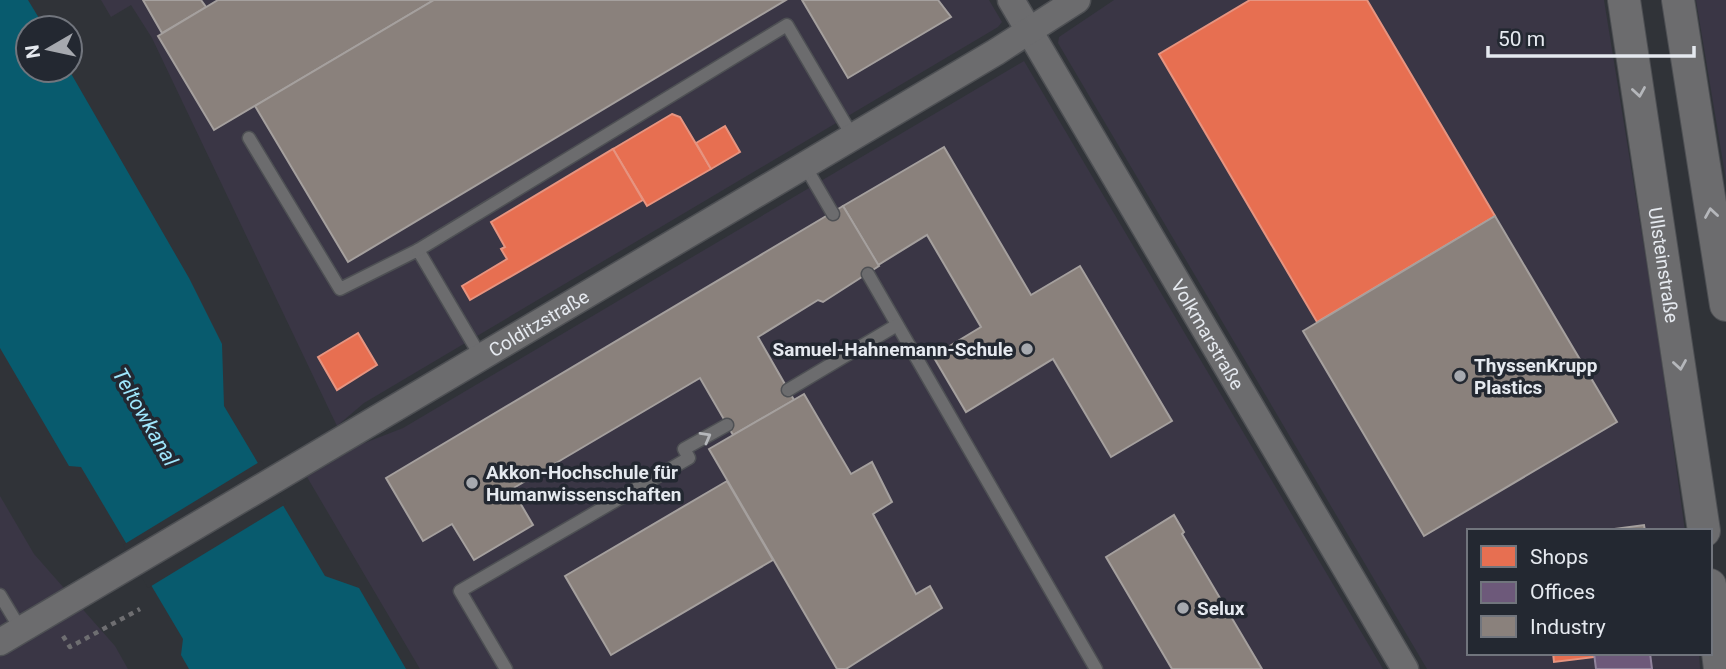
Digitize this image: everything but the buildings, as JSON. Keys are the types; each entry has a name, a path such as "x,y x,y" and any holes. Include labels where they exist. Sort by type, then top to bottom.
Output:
{"street":[{"name":"Volkmarstraße","path":"1011,0 1405,669"},
{"name":"Colditzstraße","path":"10,636 805,166 1077,0"},
{"name":"Ullsteinstraße","path":"1624,0 1704,529"},
{"path":"1678,0 1726,305"},
{"path":"1712,602 1720,669"}],"lane":[{"path":"249,138 340,289 418,250 787,25 852,137"},
{"path":"805,166 833,214"},
{"path":"418,250 481,357"},
{"path":"868,274 1096,669"},
{"path":"788,390 897,325"},
{"path":"506,669 460,591 689,458 684,449 727,425"},
{"path":"0,595 10,636"}],"path":[{"path":"62,634 70,648 140,609"}],"shaded area":[{"path":"101,0 989,0 1002,22 998,27 364,403 337,426 152,38 131,5 111,17"},
{"path":"1114,0 1604,0 1656,322 1685,529 1467,529 1467,655 1699,655 1700,669 1427,669 1058,43 1059,37"},
{"path":"1696,0 1726,0 1726,180"},
{"path":"1024,61 1383,669 420,669 307,477 362,444 403,428"},
{"path":"0,496 34,554 115,646 128,669 0,669"}],"water":[{"name":"Teltowkanal","path":"0,0 28,0 36,14 14,14 14,84 77,84 189,278 222,344 224,406 325,576 359,588 406,669 189,669 181,655 183,639 81,467 69,466 0,348"}],"pier":[{"path":"261,461 286,504 148,588 123,545"}],"place":[{"name":"Samuel-Hahnemann-Schule","path":"1027,349"},
{"name":"ThyssenKrupp Plastics","path":"1460,376"},
{"name":"Akkon-Hochschule für Humanwissenschaften","path":"472,483"},
{"name":"Selux","path":"1183,608"}]}
